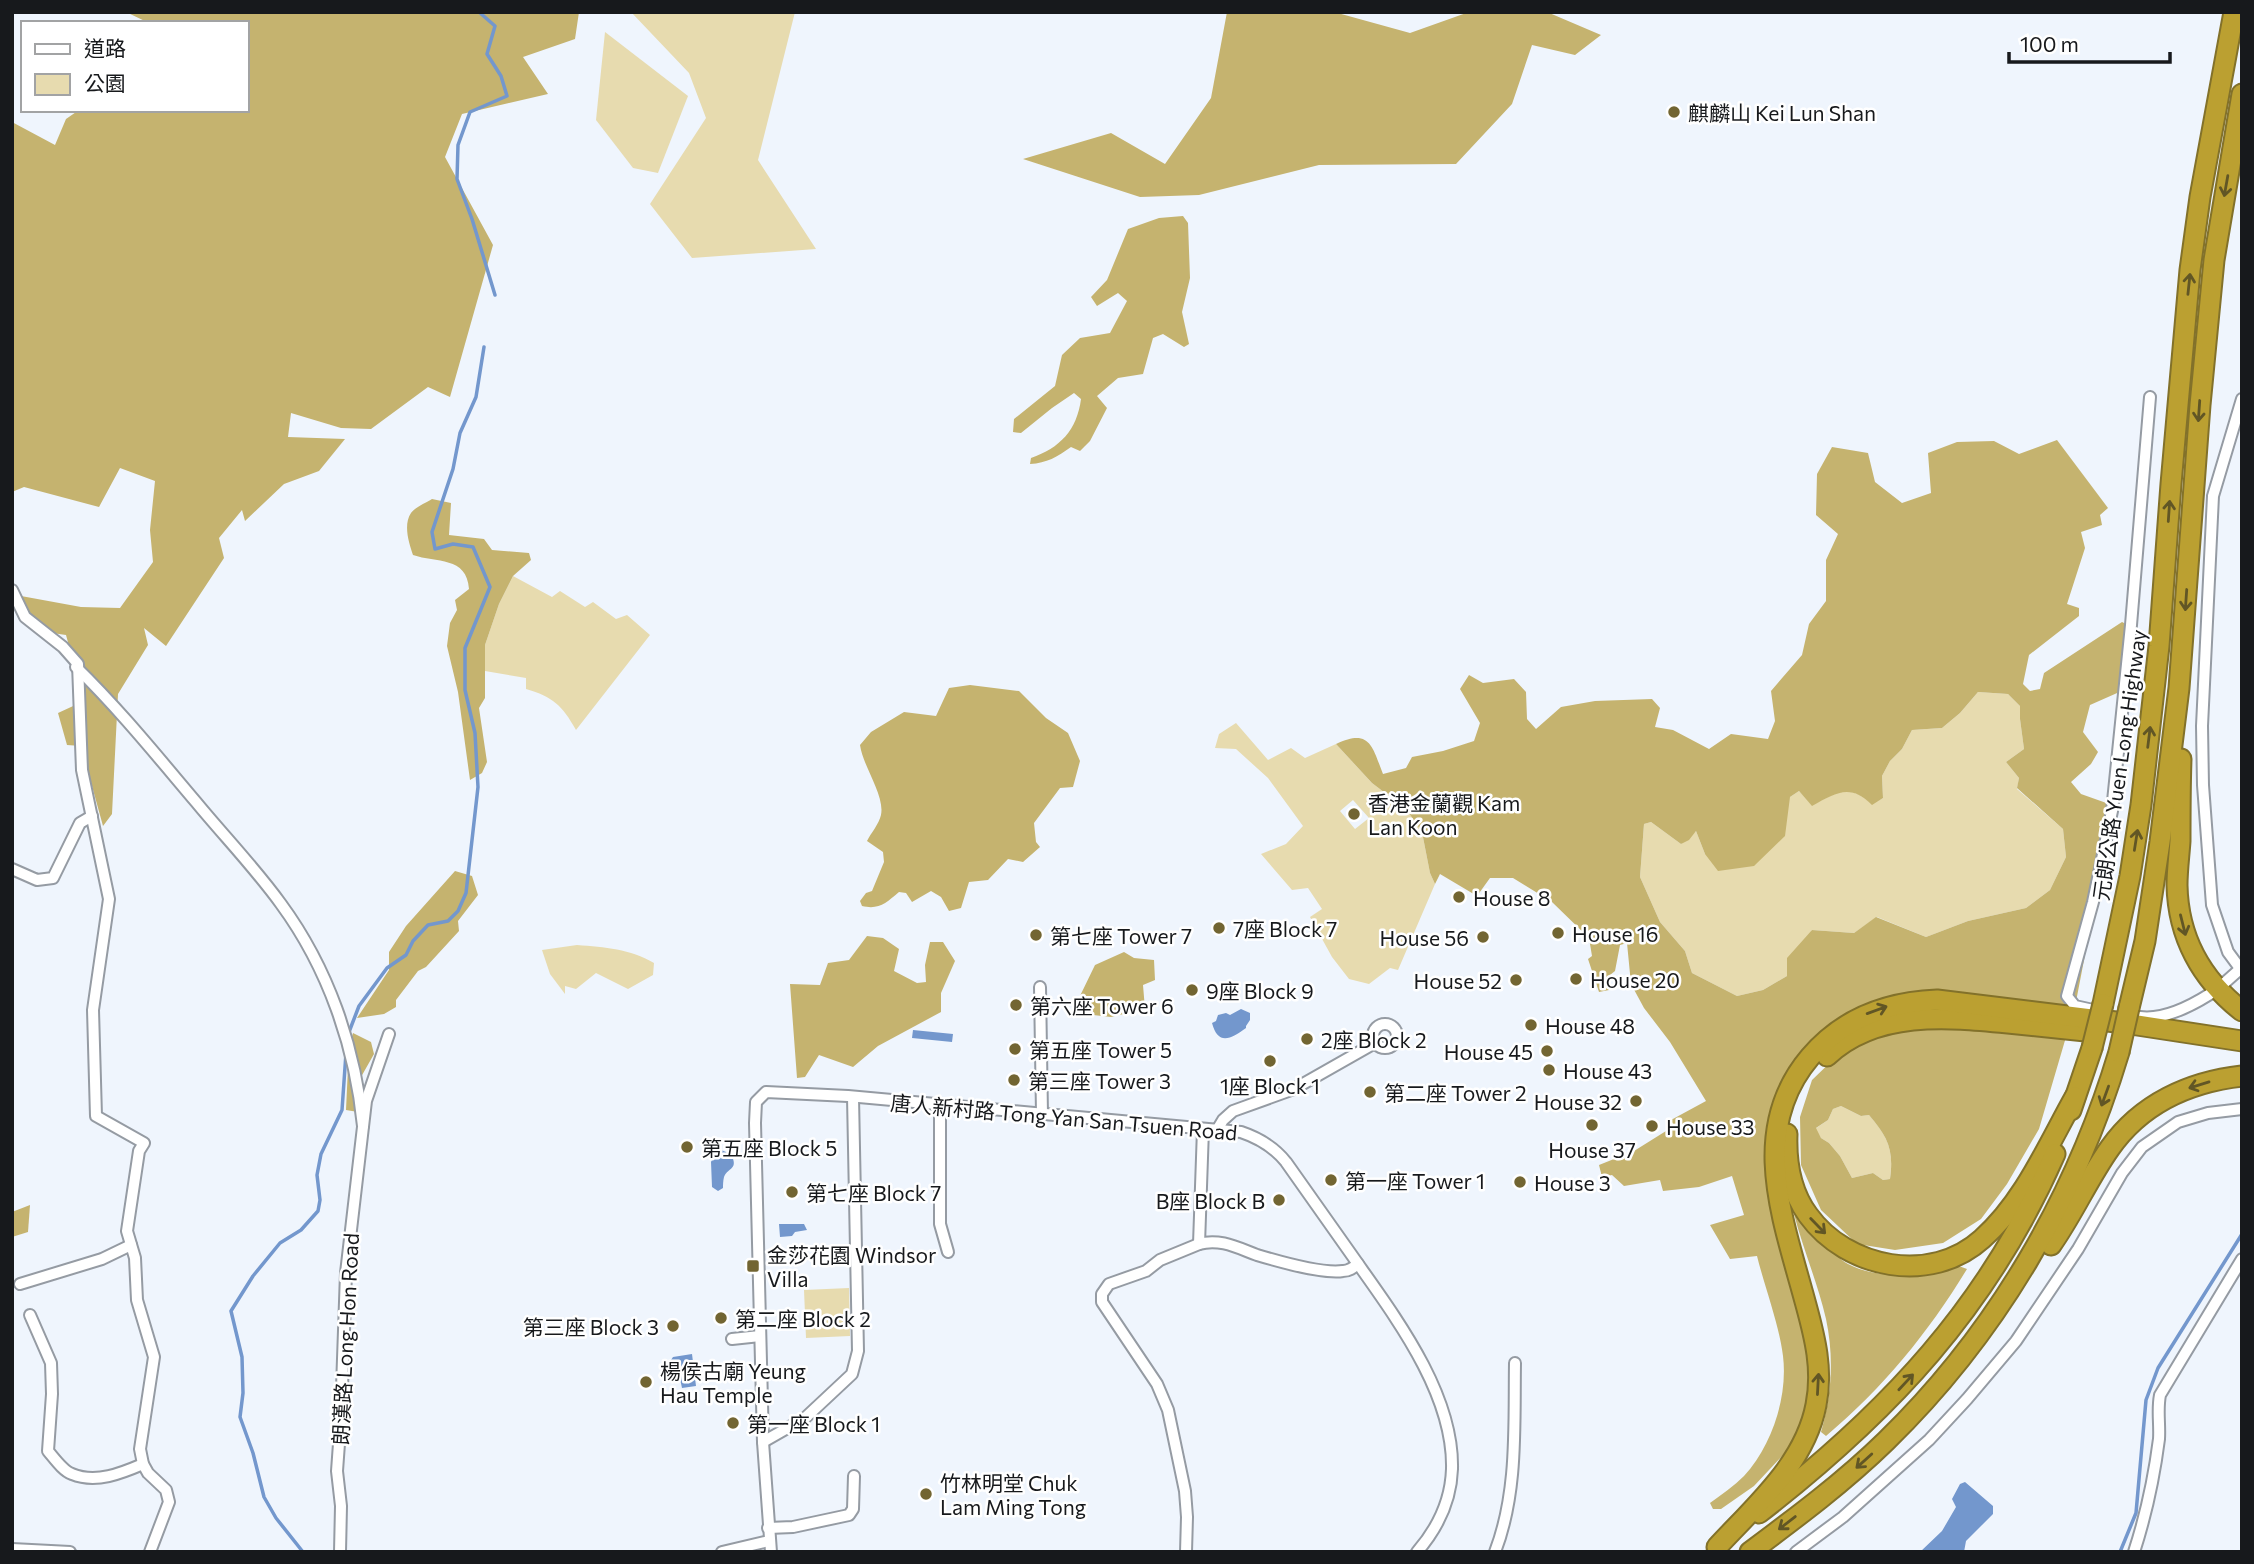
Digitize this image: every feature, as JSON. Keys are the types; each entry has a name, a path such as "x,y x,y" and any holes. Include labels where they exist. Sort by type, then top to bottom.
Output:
{"highway":[{"name":"元朗公路 Yuen Long Highway","path":"1713,1549 1837,1450 1897,1392 1942,1341 1969,1306 2024,1218 2040,1189 2064,1133 2092,1048 2103,1004 2130,876 2141,805 2159,646 2190,270 2200,197 2234,12"},
{"path":"1991,1318 2047,1229 2088,1139 2119,1052 2145,941 2179,688 2211,294 2223,200 2242,94"},
{"path":"2179,688 2182,744 2177,885 2181,916 2188,942 2201,967 2219,990 2242,1011"},
{"path":"1713,1549 1793,1461 1808,1434 1816,1405 1819,1373 1816,1342 1787,1233 1774,1164 1774,1139 1789,1089 1802,1066 1819,1046 1839,1029 1861,1016 1898,1004 1937,1000 2124,1023 2242,1041"},
{"path":"2075,1097 2008,1211 1982,1239 1948,1259 1909,1267 1883,1264 1858,1255 1822,1231 1805,1212 1795,1189 1787,1157 1787,1140 1788,1124 1799,1093 1816,1068 1835,1049 1860,1033 1877,1027 1911,1020 1957,1018 2160,1040 2242,1052"},
{"path":"1750,1552 1839,1483 1887,1440 1934,1391 2039,1262 2110,1148 2130,1124 2159,1101 2179,1091 2215,1080 2242,1076"}],"street":[{"path":"2150,397 2112,811 2093,902 2067,996 2072,1004 2078,1007 2153,1018 2210,994"},
{"path":"2221,986 2241,971 2228,952 2212,905 2203,785 2202,726 2213,496 2242,400"},
{"path":"12,590 24,617 63,647 78,664 82,770 109,898 93,1010 96,1116 144,1143 139,1151 127,1231 135,1258 137,1300 154,1357 140,1448 143,1464 148,1473 166,1490 169,1502 150,1552"},
{"name":"朗漢路 Long Hon Road","path":"12,608 114,705 294,922 316,961 344,1031 355,1074 363,1126"},
{"path":"12,869 37,880 53,878 80,823 92,816"},
{"path":"1040,987 1042,1114"},
{"name":"朗漢路 Long Hon Road","path":"340,1552 341,1506 337,1471 346,1273 369,1091 389,1034"},
{"path":"1217,1130 1233,1111 1294,1089 1375,1043"},
{"name":"唐人新村路 Tong Yan San Tsuen Road","path":"760,1336 755,1110 756,1102 766,1092 853,1097 1250,1135 1280,1154 1358,1264 1417,1355 1438,1401 1450,1441 1452,1467 1447,1501 1432,1532 1417,1552"},
{"path":"763,1441 805,1418 852,1374 858,1351 853,1097"},
{"path":"940,1105 940,1224 948,1252"},
{"path":"1796,1552 1843,1517 1929,1440 1967,1399 2016,1341 2078,1249 2122,1173 2142,1147 2178,1122 2208,1113 2242,1109"},
{"path":"1199,1244 1203,1129"},
{"path":"1186,1552 1185,1491 1168,1410 1157,1384 1102,1302 1102,1294 1109,1284 1146,1270 1160,1260 1199,1244 1213,1242 1225,1243 1280,1261 1332,1271 1346,1271 1358,1264"},
{"path":"20,1284 102,1259 131,1245"},
{"path":"2134,1552 2147,1513 2159,1439 2160,1395 2242,1259"},
{"path":"30,1315 51,1363 48,1451 70,1474 95,1478 121,1474 143,1464"},
{"path":"723,1552 770,1546 760,1336 732,1339"},
{"path":"1495,1552 1514,1466 1515,1363"},
{"path":"768,1528 793,1527 849,1515 853,1509 854,1476"},
{"path":"12,1549 71,1552"}],"green space":[{"path":"631,12 795,12 758,160 816,249 692,258 650,204 706,118 689,73"},
{"path":"605,32 688,96 658,173 633,168 596,120"},
{"path":"513,576 552,597 560,591 585,607 593,602 616,619 627,615 650,635 576,730 556,703 526,689 526,678 485,671 485,645 499,604"},
{"path":"1978,692 2008,694 2020,706 2024,749 2006,762 2019,778 2017,789 2063,829 2066,857 2050,890 2026,908 1968,921 1926,937 1877,917 1854,933 1812,930 1787,976 1763,990 1737,996 1692,973 1685,951 1660,922 1640,877 1644,824 1651,822 1681,844 1696,831 1705,854 1799,791 1812,805 1843,792 1856,793 1872,804 1883,798 1882,776 1912,730 1942,728 1960,713"},
{"path":"1236,723 1268,760 1291,748 1305,758 1336,744 1372,783 1406,809 1422,832 1430,873 1435,884 1398,970 1390,968 1369,984 1349,979 1332,957 1310,917 1322,909 1308,888 1292,890 1261,854 1286,844 1303,826 1268,778 1236,749 1215,748 1219,734","holes":["1353,800 1369,818 1355,829 1340,811"]},
{"path":"577,945 636,955 654,963 653,975 628,989 596,973 576,989 565,986 565,994 550,974 542,950"},
{"path":"1841,1106 1861,1116 1869,1115 1881,1130 1890,1152 1890,1179 1883,1180 1873,1173 1852,1178 1840,1156 1821,1138 1815,1129 1828,1120 1833,1109"},
{"path":"849,1288 850,1336 806,1338 804,1290"}],"shaded area":[{"path":"126,12 579,12 575,39 523,57 548,94 462,114 445,157 493,245 450,397 428,387 371,429 341,428 291,413 288,437 345,439 319,471 284,484 245,521 242,510 219,538 224,558 166,646 144,628 148,645 118,694 112,814 103,826 81,746 67,745 58,713 84,701 66,635 31,630 21,596 81,607 120,608 153,562 150,530 155,481 120,468 99,507 24,487 12,492 12,122 55,145 66,119 76,112 248,112 248,21 145,21"},
{"path":"1227,12 1334,12 1410,33 1469,12 1547,12 1601,35 1575,55 1532,45 1512,104 1456,164 1319,165 1199,195 1140,197 1023,159 1111,133 1165,164 1211,98"},
{"path":"1183,216 1188,223 1190,278 1182,312 1189,344 1184,347 1163,334 1153,338 1143,374 1118,378 1097,396 1107,408 1090,441 1080,451 1071,447 1052,459 1030,464 1031,458 1059,443 1071,429 1081,399 1074,393 1021,433 1013,432 1014,419 1055,386 1062,355 1080,338 1110,333 1127,301 1118,293 1097,306 1091,297 1107,280 1128,229 1159,218"},
{"path":"2057,440 2108,508 2100,515 2102,525 2081,532 2085,548 2067,604 2079,608 2079,616 2029,655 2023,684 2030,691 2040,689 2044,673 2122,622 2132,627 2139,647 2128,662 2135,678 2133,686 2090,705 2083,732 2098,752 2091,764 2071,782 2081,794 2112,805 2074,1012 1976,999 1804,1052 1776,1137 1813,1367 1808,1411 1785,1453 1754,1486 1721,1509 1713,1509 1710,1503 1744,1476 1763,1450 1776,1420 1784,1372 1778,1331 1757,1256 1730,1259 1710,1225 1744,1215 1732,1176 1699,1187 1663,1191 1660,1180 1624,1186 1612,1175 1602,1177 1599,1165 1634,1151 1674,1126 1671,1120 1706,1101 1631,984 1627,943 1620,945 1615,971 1610,975 1609,990 1599,992 1588,959 1592,956 1589,938 1552,902 1513,878 1490,878 1477,896 1440,874 1435,884 1430,873 1422,832 1406,809 1372,783 1336,744 1356,738 1368,742 1383,774 1406,768 1412,757 1474,741 1480,723 1460,689 1469,675 1483,683 1514,679 1526,692 1527,719 1536,729 1561,707 1595,701 1652,699 1660,708 1655,727 1673,730 1709,749 1731,734 1768,739 1775,721 1771,691 1802,655 1809,624 1826,601 1826,560 1838,534 1816,515 1817,474 1832,447 1868,453 1875,482 1902,503 1931,493 1928,453 1957,442 1994,441 2019,454","holes":["1978,692 2008,694 2020,706 2024,749 2006,762 2019,778 2017,788 2063,829 2066,857 2050,890 2026,908 1968,921 1926,937 1876,917 1854,933 1812,930 1787,958 1787,976 1763,990 1737,996 1692,973 1685,951 1660,922 1640,877 1644,824 1651,822 1681,844 1689,840 1696,831 1705,854 1718,871 1754,866 1785,836 1790,797 1799,791 1812,806 1836,794 1850,792 1872,805 1883,798 1882,776 1912,730 1942,728 1960,713"]},
{"path":"432,499 451,503 449,535 484,539 492,550 529,553 531,560 513,576 499,604 485,645 485,698 479,708 487,762 482,773 470,780 458,692 447,646 450,623 457,610 455,600 469,589 467,578 463,571 449,563 413,555 408,534 407,523 411,513"},
{"path":"970,685 1019,691 1046,718 1068,733 1080,761 1073,787 1060,788 1034,823 1036,842 1040,847 1023,862 1008,859 988,880 969,882 961,908 949,911 941,897 931,891 912,902 906,893 899,892 882,905 862,906 860,901 866,893 872,891 884,862 883,852 867,841 880,818 881,807 860,745 871,732 904,712 936,716 949,688"},
{"path":"455,871 472,876 478,895 458,921 459,931 426,967 418,971 396,1000 396,1007 384,1014 357,1018 389,970 389,952 406,926"},
{"path":"867,936 883,938 899,949 894,971 917,983 926,982 925,965 930,942 943,942 955,961 941,993 941,1012 878,1046 853,1067 819,1055 805,1077 797,1078 790,984 820,985 828,963 849,960"},
{"path":"1124,952 1134,958 1154,960 1155,980 1143,985 1145,1009 1111,1017 1093,1015 1079,998 1095,965"},
{"path":"1924,1027 2066,1037 2039,1129 2007,1184 1981,1219 1943,1243 1895,1250 1857,1244 1821,1210 1801,1165 1800,1117 1812,1080 1841,1052 1879,1032","holes":["1841,1106 1861,1116 1869,1115 1885,1137 1891,1160 1890,1179 1883,1180 1873,1173 1852,1178 1840,1156 1821,1138 1816,1128 1828,1120 1833,1109"]},
{"path":"353,1033 371,1042 374,1054 361,1077 364,1086 358,1112 346,1110 349,1046"},
{"path":"30,1205 28,1232 12,1237 12,1212"},
{"path":"1799,1211 1836,1254 1857,1268 1898,1274 1954,1266 1967,1269 1904,1358 1867,1398 1826,1436 1821,1432 1831,1375 1829,1333 1794,1214"}],"water":[{"path":"1241,1009 1250,1013 1246,1028 1230,1037 1221,1038 1212,1023 1218,1015 1230,1015"},
{"path":"913,1030 953,1034 952,1042 912,1038"},
{"path":"721,1150 731,1154 734,1163 724,1177 723,1188 718,1191 712,1187 711,1162 714,1155"},
{"path":"779,1224 804,1224 807,1230 780,1237"},
{"path":"692,1354 696,1386 682,1388 679,1374 671,1370 669,1363 673,1357"},
{"path":"1965,1482 1993,1506 1993,1514 1966,1541 1964,1552 1920,1552 1942,1531 1956,1507 1952,1499 1960,1484"}],"waterway":[{"path":"479,12 495,26 487,54 501,76 507,96 470,112 458,145 457,179 495,295"},
{"path":"349,1032 359,1006 387,968 406,955 413,941 428,925 448,921 458,911 466,893 478,787 475,733 465,690 465,648 490,587 473,547 453,544 435,549 432,532 453,469 460,433 476,397 484,347"},
{"path":"303,1552 276,1518 264,1497 253,1453 240,1417 243,1393 242,1357 231,1311 253,1276 280,1243 301,1230 318,1211 320,1200 317,1175 321,1154 342,1110 346,1053"},
{"path":"2120,1552 2136,1513 2146,1400 2158,1368 2242,1234"}],"place":[{"name":"麒麟山 Kei Lun Shan","path":"1674,112"},
{"name":"香港金蘭觀 Kam Lan Koon","path":"1354,814"},
{"name":"House 8","path":"1459,897"},
{"name":"7座 Block 7","path":"1219,928"},
{"name":"House 16","path":"1558,933"},
{"name":"第七座 Tower 7","path":"1036,935"},
{"name":"House 56","path":"1483,937"},
{"name":"House 20","path":"1576,979"},
{"name":"House 52","path":"1516,980"},
{"name":"9座 Block 9","path":"1192,990"},
{"name":"第六座 Tower 6","path":"1016,1005"},
{"name":"House 48","path":"1531,1025"},
{"name":"2座 Block 2","path":"1307,1039"},
{"name":"第五座 Tower 5","path":"1015,1049"},
{"name":"House 45","path":"1547,1051"},
{"name":"1座 Block 1","path":"1270,1061"},
{"name":"House 43","path":"1549,1070"},
{"name":"第三座 Tower 3","path":"1014,1080"},
{"name":"第二座 Tower 2","path":"1370,1092"},
{"name":"House 32","path":"1636,1101"},
{"name":"House 37","path":"1592,1125"},
{"name":"House 33","path":"1652,1126"},
{"name":"第五座 Block 5","path":"687,1147"},
{"name":"第一座 Tower 1","path":"1331,1180"},
{"name":"House 3","path":"1520,1182"},
{"name":"第七座 Block 7","path":"792,1192"},
{"name":"B座 Block B","path":"1279,1200"},
{"name":"金莎花園 Windsor Villa","path":"753,1266"},
{"name":"第二座 Block 2","path":"721,1318"},
{"name":"第三座 Block 3","path":"673,1326"},
{"name":"楊侯古廟 Yeung Hau Temple","path":"646,1382"},
{"name":"第一座 Block 1","path":"733,1423"},
{"name":"竹林明堂 Chuk Lam Ming Tong","path":"926,1494"}]}
